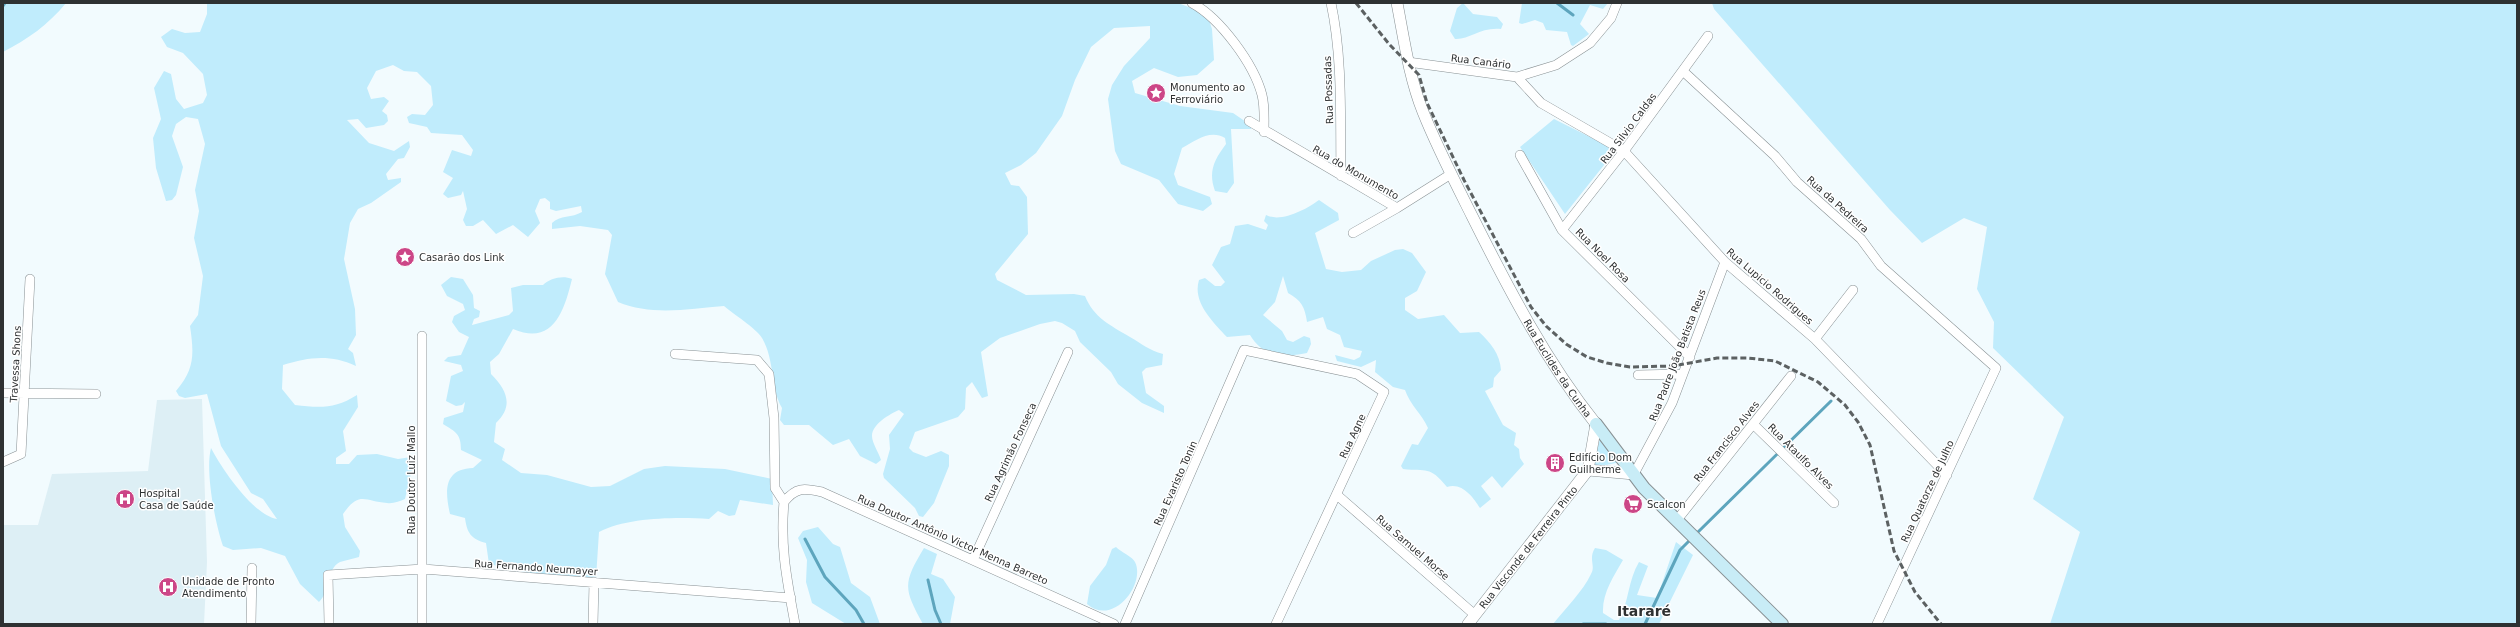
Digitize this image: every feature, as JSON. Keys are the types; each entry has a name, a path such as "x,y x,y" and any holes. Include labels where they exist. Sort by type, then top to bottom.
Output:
{"main road":[{"name":"Rua Euclides da Cunha","path":"1596,424 1634,474 1677,520 1782,624"}],"street":[{"path":"1192,3 1211,14 1220,23 1230,35 1249,67 1261,94 1265,112 1264,132"},
{"name":"Rua Possadas","path":"1331,3 1338,59 1341,176"},
{"name":"Rua Euclides da Cunha","path":"1397,3 1408,62 1423,112 1451,174 1508,286 1570,392 1596,424"},
{"name":"Rua Canário","path":"1408,62 1518,77 1556,65 1590,43 1611,18 1617,3"},
{"name":"Rua Silvio Caldas","path":"1562,230 1684,72 1708,36"},
{"name":"Rua da Pedreira","path":"1684,72 1775,156 1797,182 1861,239 1881,266 1996,368"},
{"name":"Rua Lupicio Rodrigues","path":"1518,77 1541,103 1624,151 1725,262 1815,339 1947,475"},
{"name":"Rua do Monumento","path":"1249,122 1397,208 1451,174"},
{"name":"Rua Noel Rosa","path":"1520,155 1562,230 1690,357"},
{"path":"1353,233 1397,208"},
{"name":"Rua Padre João Batista Reus","path":"1634,474 1660,429 1690,357 1725,262"},
{"name":"Travessa Shons","path":"3,462 21,454 30,279"},
{"path":"1815,339 1853,290"},
{"name":"Rua Doutor Luiz Mallo","path":"422,336 422,624"},
{"name":"Rua Agne","path":"1244,350 1357,374 1384,392 1276,624"},
{"name":"Rua Evaristo Tonin","path":"1125,624 1244,350"},
{"name":"Rua Agrimão Fonseca","path":"973,560 1068,352"},
{"path":"675,354 757,360 769,374 774,418 775,488 784,502 782,547 795,624"},
{"name":"Rua Quatorze de Julho","path":"1877,624 1996,368"},
{"path":"1638,376 1683,374"},
{"name":"Rua Francisco Alves","path":"1677,520 1791,376"},
{"path":"3,393 24,392 96,394"},
{"name":"Rua Visconde de Ferreira Pinto","path":"1471,620 1588,470 1596,424"},
{"name":"Rua Ataulfo Alves","path":"1753,424 1834,503"},
{"path":"1588,470 1634,474"},
{"name":"Rua Doutor Antônio Victor Menna Barreto","path":"784,502 792,492 801,489 822,492 1114,624"},
{"name":"Rua Samuel Morse","path":"1336,495 1471,620"},
{"path":"251,624 252,568"},
{"name":"Rua Fernando Neumayer","path":"329,624 328,575 423,569 790,598"},
{"path":"593,624 594,582"}],"shaded area":[{"path":"3,3 66,3 37,31 3,52"},
{"path":"207,3 1178,3 1207,14 1212,29 1214,60 1197,75 1178,77 1154,68 1132,81 1135,93 1180,106 1233,113 1252,126 1251,129 1231,129 1234,183 1227,193 1215,191 1212,178 1215,161 1226,144 1225,138 1208,135 1197,139 1182,148 1174,174 1178,185 1210,197 1212,204 1203,211 1178,204 1159,180 1121,164 1115,151 1108,99 1112,85 1124,66 1150,38 1150,26 1114,28 1091,47 1075,80 1062,116 1036,153 1021,165 1005,173 1011,185 1019,186 1027,197 1028,234 995,274 997,280 1026,295 1074,294 1085,296 1093,310 1103,320 1146,347 1163,354 1162,365 1146,368 1142,372 1146,393 1164,406 1164,413 1142,403 1118,384 1111,372 1080,342 1075,331 1062,323 1055,321 1040,324 1000,338 981,352 988,396 982,398 972,382 966,388 965,409 958,417 915,432 909,448 913,452 926,457 941,451 949,455 949,466 934,503 923,517 919,516 915,508 884,478 883,474 890,449 889,435 904,414 899,410 887,417 875,427 872,439 881,460 876,464 860,456 849,439 833,445 809,425 784,425 780,420 782,408 778,400 769,355 759,334 724,306 684,310 657,310 644,309 618,302 605,274 612,235 608,230 580,226 552,229 552,223 555,220 582,212 581,206 556,211 550,209 550,202 545,198 540,199 535,211 540,223 528,237 513,225 496,234 483,220 473,226 466,226 463,220 467,209 463,191 461,195 448,198 443,194 453,178 443,172 452,150 471,156 473,150 462,135 431,133 427,127 409,123 407,117 412,114 425,115 433,105 431,86 417,72 404,71 393,65 376,71 367,88 371,99 384,97 389,101 382,111 387,115 388,121 384,125 366,128 358,119 347,120 369,143 394,151 409,141 410,147 404,158 398,159 386,174 388,180 401,178 401,182 371,203 358,209 350,223 344,259 355,309 356,335 348,349 353,353 356,366 328,358 302,360 283,365 282,389 295,405 312,407 342,403 357,395 358,407 343,431 346,451 336,458 336,464 349,464 357,455 377,454 398,459 411,457 413,465 405,499 389,503 363,499 354,502 343,514 345,527 360,551 359,557 340,562 336,565 330,575 325,593 319,602 300,584 285,556 261,548 233,550 223,546 217,524 210,483 209,458 211,448 230,479 248,500 268,516 277,519 263,499 251,493 221,446 207,394 185,398 179,396 176,391 187,376 192,361 190,326 198,315 203,276 194,238 199,211 195,190 205,144 198,119 186,117 176,124 172,136 183,167 176,195 172,200 166,201 156,168 153,138 161,119 154,88 164,71 171,74 176,99 184,109 203,103 207,95 203,74 183,53 167,47 161,37 172,29 185,33 200,32 207,14"},
{"path":"1463,3 1473,14 1497,17 1503,24 1501,29 1487,30 1465,38 1455,39 1450,31 1457,8"},
{"path":"1522,3 1608,3 1603,9 1590,5 1580,24 1589,34 1573,46 1571,45 1567,32 1546,30 1543,23 1535,20 1522,24 1519,23"},
{"path":"1712,3 2517,3 2517,624 2050,624 2080,532 2033,499 2064,417 1993,348 1994,322 1977,289 1987,227 1964,218 1922,243 1890,210 1714,9"},
{"path":"1554,119 1616,150 1565,214 1520,147"},
{"path":"1319,200 1338,213 1339,220 1315,233 1326,269 1342,272 1361,270 1371,261 1395,250 1403,249 1412,253 1426,272 1417,291 1405,298 1405,310 1418,319 1444,315 1460,333 1479,332 1491,344 1499,359 1501,370 1494,378 1493,387 1485,391 1503,425 1516,433 1514,445 1519,449 1520,458 1524,464 1502,488 1492,476 1481,486 1491,499 1480,508 1474,499 1462,489 1452,486 1447,487 1436,475 1431,472 1403,469 1401,466 1412,444 1418,445 1428,428 1423,418 1410,400 1405,390 1393,387 1375,372 1376,360 1361,367 1337,361 1335,355 1354,360 1360,357 1362,351 1344,347 1340,335 1327,329 1323,317 1307,322 1302,304 1288,293 1283,276 1275,302 1263,315 1282,331 1287,340 1293,342 1304,336 1310,338 1311,344 1307,353 1298,355 1274,354 1261,348 1250,335 1227,337 1210,318 1201,304 1198,296 1199,280 1205,278 1215,286 1221,286 1225,282 1212,265 1221,247 1230,244 1235,226 1248,224 1266,230 1268,225 1264,221 1266,215 1279,217 1294,214"},
{"path":"451,277 463,279 473,295 474,308 480,311 479,317 474,319 472,325 509,315 513,311 511,288 523,285 543,285 557,278 565,277 572,279 565,303 554,323 547,329 538,333 527,333 513,329 499,354 490,362 491,374 501,386 507,404 502,417 496,423 494,442 505,449 502,460 521,473 547,475 591,487 610,486 644,469 665,466 725,469 772,479 773,505 740,500 735,515 729,516 718,511 709,519 653,519 624,523 611,527 599,532 596,578 555,579 489,564 486,543 473,537 467,528 465,518 450,514 448,506 447,490 451,477 463,469 473,468 482,460 461,450 460,440 457,434 443,424 444,418 463,412 465,402 462,405 456,406 446,401 451,376 463,371 461,365 444,361 448,357 461,355 469,337 459,332 452,322 454,316 465,310 463,304 447,296 441,285"},
{"name":"Hospital Casa de Saúde","path":"202,399 207,562 204,624 3,624 3,525 38,525 52,474 148,471 157,400"},
{"path":"1600,438 1620,462 1593,468"},
{"path":"818,527 833,544 840,547 851,583 870,597 880,624 846,624 812,603 806,582 807,560 798,538 803,531"},
{"path":"1676,542 1693,555 1659,624 1553,624 1588,580 1593,568 1592,556 1595,548 1606,550 1623,560 1609,585 1603,606 1603,613 1614,620 1619,620 1625,606 1635,569 1639,562 1648,566 1637,595 1657,598"},
{"path":"1116,547 1132,558 1135,562 1137,571 1136,581 1132,591 1117,607 1107,610 1097,610 1087,604 1090,586 1106,565 1112,549"},
{"path":"924,548 937,554 931,574 943,579 955,597 950,624 923,624 912,602 908,586 909,578"}],"waterway":[{"path":"1557,3 1573,15"},
{"path":"1696,534 1831,401"},
{"path":"1645,624 1680,550 1692,538"},
{"path":"805,539 825,577 856,610 864,624"},
{"path":"928,580 935,610 941,624"},
{"path":"1583,624 1606,624"}],"railway":[{"path":"1356,3 1389,44 1419,75 1427,103 1464,180 1531,307 1546,326 1566,344 1587,357 1607,363 1630,367 1673,366 1717,358 1748,358 1775,361 1818,382 1845,405 1858,422 1870,445 1894,551 1915,592 1941,624"}],"place":[{"name":"Monumento ao Ferroviário","path":"1156,93"},
{"name":"Casarão dos Link","path":"405,257"},
{"name":"Edifício Dom Guilherme","path":"1555,463"},
{"name":"Hospital Casa de Saúde","path":"125,499"},
{"name":"Scalcon","path":"1633,504"},
{"name":"Unidade de Pronto Atendimento","path":"168,587"}],"district":[{"name":"Itararé","path":"1644,611"}]}
